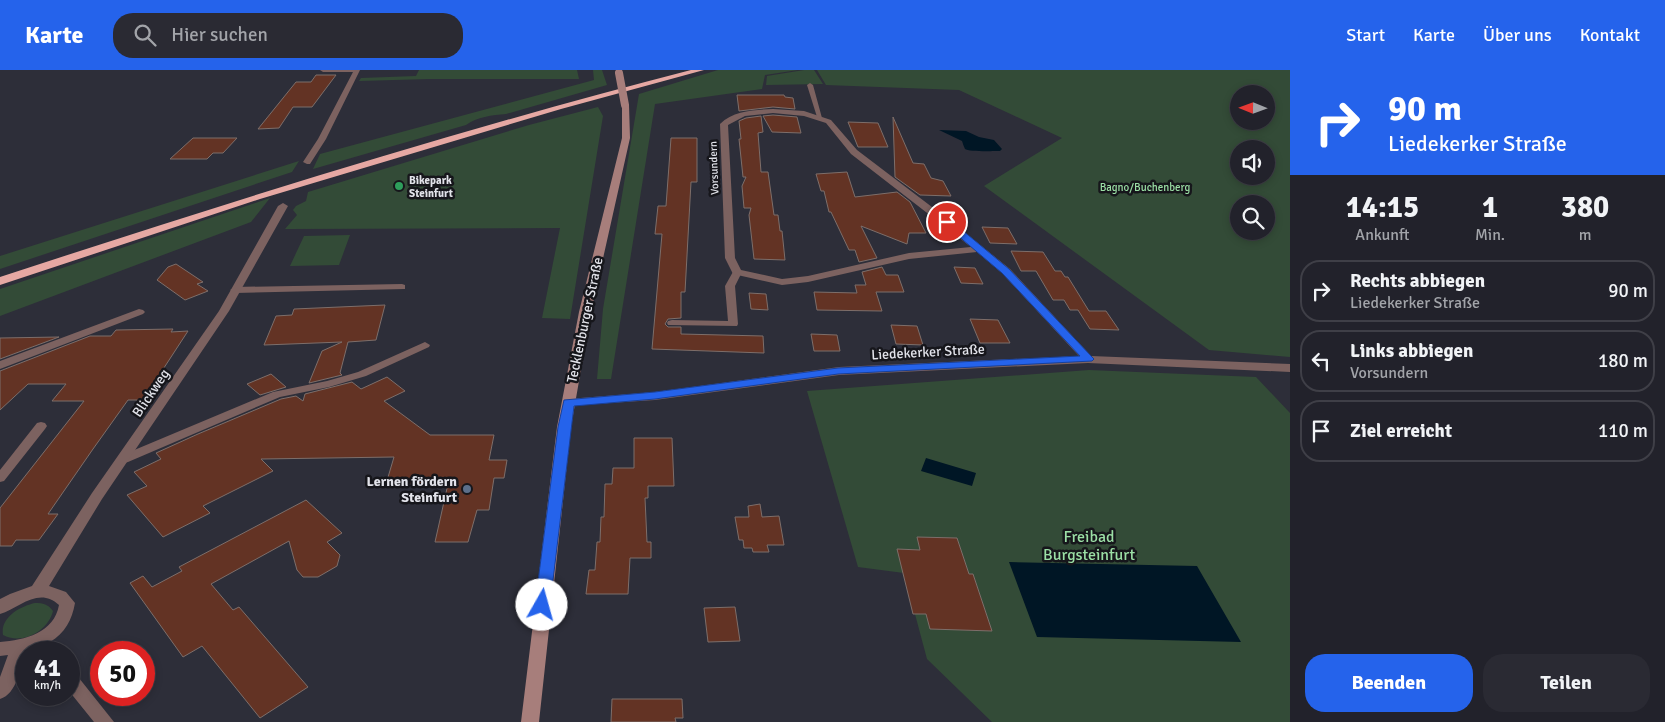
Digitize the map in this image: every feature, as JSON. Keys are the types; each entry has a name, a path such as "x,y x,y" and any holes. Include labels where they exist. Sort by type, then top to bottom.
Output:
{"highway":[{"path":"0,275 261,190 553,104 682,70"},
{"path":"0,280 256,197 558,107 700,70"}],"main road":[{"name":"Tecklenburger Straße","path":"530,722 568,402 585,312 626,138 625,105 618,72"}],"street":[{"path":"307,162 322,139 357,70 323,70"},
{"name":"Vorsundern","path":"738,272 730,258 724,124 728,119 754,112 791,112 820,117"},
{"path":"820,117 833,124 839,136 857,155 947,222 1006,271 1088,359"},
{"name":"Blickweg","path":"37,592 97,496 224,311 283,206"},
{"path":"738,272 773,280 790,281 808,279 909,256 980,250"},
{"path":"0,365 140,312"},
{"name":"Liedekerker Straße","path":"568,402 655,396 838,371 1088,359 1290,368"},
{"path":"2,604 37,592 50,592 61,595 66,603 65,615 47,641"},
{"path":"0,649 15,648"},
{"path":"0,692 9,678 15,660"},
{"path":"80,691 105,722"}],"lane":[{"path":"810,85 820,117"},
{"path":"672,323 734,324 730,286 738,272"},
{"path":"235,290 402,287"},
{"path":"124,459 278,394 329,384 362,374 425,344"},
{"path":"0,478 41,426"}],"green space":[{"path":"419,70 577,70 579,79 359,81 361,78 416,76"},
{"path":"593,70 602,70 607,85 506,114 480,118 466,125 313,169 320,154 594,80"},
{"path":"718,70 798,70 765,75 762,89 655,104 611,379 597,379 603,309 639,94"},
{"path":"814,70 823,84 766,85 767,76"},
{"name":"Bagno/Buchenberg","path":"817,70 1290,70 1290,357 1209,350 984,186 1062,138 959,90 826,85"},
{"path":"598,107 603,116 570,319 542,318 560,228 285,229 297,215 293,210 296,206 306,201 308,192 529,125"},
{"path":"299,161 292,172 0,269 0,256"},
{"path":"270,198 251,222 0,316 0,289"},
{"path":"350,235 339,265 290,266 304,236"},
{"name":"Freibad Burgsteinfurt","path":"1089,370 1256,377 1290,413 1290,722 992,722 927,659 904,573 858,567 807,391"},
{"path":"35,603 45,604 53,611 46,625 33,635 25,637 10,638 3,635 5,623 13,613"}],"water":[{"path":"939,130 966,131 979,137 994,140 1002,149 1000,151 967,150 962,141"},
{"path":"926,458 976,473 972,486 921,471"},
{"path":"1009,562 1197,566 1241,642 1037,637"}],"building":[{"path":"316,75 336,75 312,107 293,107 279,128 258,129 296,82 311,82"},
{"path":"737,95 784,95 785,97 793,98 795,109 773,107 739,111"},
{"path":"761,116 763,132 758,133 761,172 768,172 774,215 778,215 780,231 782,231 785,260 754,259 749,215 751,208 744,208 742,186 746,177 743,177 739,121"},
{"path":"763,116 797,117 801,133 772,132"},
{"path":"893,117 913,163 924,164 931,178 943,181 951,196 920,195 895,177"},
{"path":"848,122 878,123 888,147 858,147"},
{"path":"193,138 237,138 223,153 213,153 207,159 170,159"},
{"path":"671,138 697,138 697,182 691,182 685,292 681,292 681,318 668,319 665,324 668,327 681,327 681,334 763,336 764,353 652,349 662,234 655,234 658,206 666,206"},
{"path":"847,172 855,197 897,192 910,202 926,233 909,233 907,244 861,226 877,258 859,262 855,250 849,250 831,212 829,212 824,191 821,191 816,174"},
{"path":"982,227 1008,228 1017,244 990,243"},
{"path":"1011,251 1043,252 1055,271 1061,271 1065,277 1068,277 1089,311 1106,311 1119,330 1090,329 1078,310 1070,310 1064,300 1053,300 1036,271 1021,271"},
{"path":"176,264 203,282 197,284 208,291 185,300 157,280 168,267"},
{"path":"882,267 886,275 898,275 904,292 876,292 882,311 817,310 814,292 857,293 855,285 866,285 862,272"},
{"path":"954,267 975,268 983,284 961,283"},
{"path":"749,293 766,294 768,310 751,309"},
{"path":"385,305 376,340 348,342 340,373 342,375 309,383 322,351 342,342 264,345 276,316 292,315 294,309"},
{"path":"970,319 998,320 1010,343 980,343"},
{"path":"891,325 917,326 923,345 896,344"},
{"path":"173,329 171,332 188,331 143,400 128,400 93,449 48,514 58,514 39,540 16,540 12,546 0,546 0,508 84,401 52,401 66,384 28,384 0,410 0,371 90,336 111,336 116,330"},
{"path":"811,334 837,335 840,351 814,351"},
{"path":"59,337 0,359 0,338"},
{"path":"271,374 286,387 260,395 247,384"},
{"path":"387,377 405,391 384,401 430,435 494,435 489,460 507,460 504,478 494,478 489,510 477,510 468,542 435,542 448,484 386,484 394,457 261,459 273,471 203,506 210,513 163,537 127,495 147,486 134,472 161,459 156,453 281,399 296,396 303,401 305,394 352,382 361,389"},
{"path":"634,438 672,438 674,486 648,486 648,498 645,498 647,542 651,542 651,558 630,558 628,594 586,594 589,570 595,570 597,542 600,542 601,517 604,517 605,484 612,484 613,468 634,468"},
{"path":"306,500 342,533 327,542 340,555 337,566 318,577 303,577 297,570 289,541 211,584 233,610 239,607 308,687 260,718 202,646 183,657 130,583 143,576 152,587 182,571 179,567"},
{"path":"760,504 762,517 779,516 784,545 767,545 769,552 753,552 752,548 744,548 743,540 739,540 735,517 749,517 748,506"},
{"path":"917,537 957,538 969,574 973,574 992,631 930,629 926,614 913,614 897,549 920,550"},
{"path":"735,607 740,641 708,642 704,608"},
{"path":"612,699 682,699 683,718 675,718 676,722 611,722"}],"place":[{"name":"Bikepark Steinfurt","path":"399,186"},
{"name":"Lernen fördern Steinfurt","path":"467,489"}],"route":[{"path":"542,605 568,402 655,396 838,371 1088,359 1006,271 947,222"}]}
